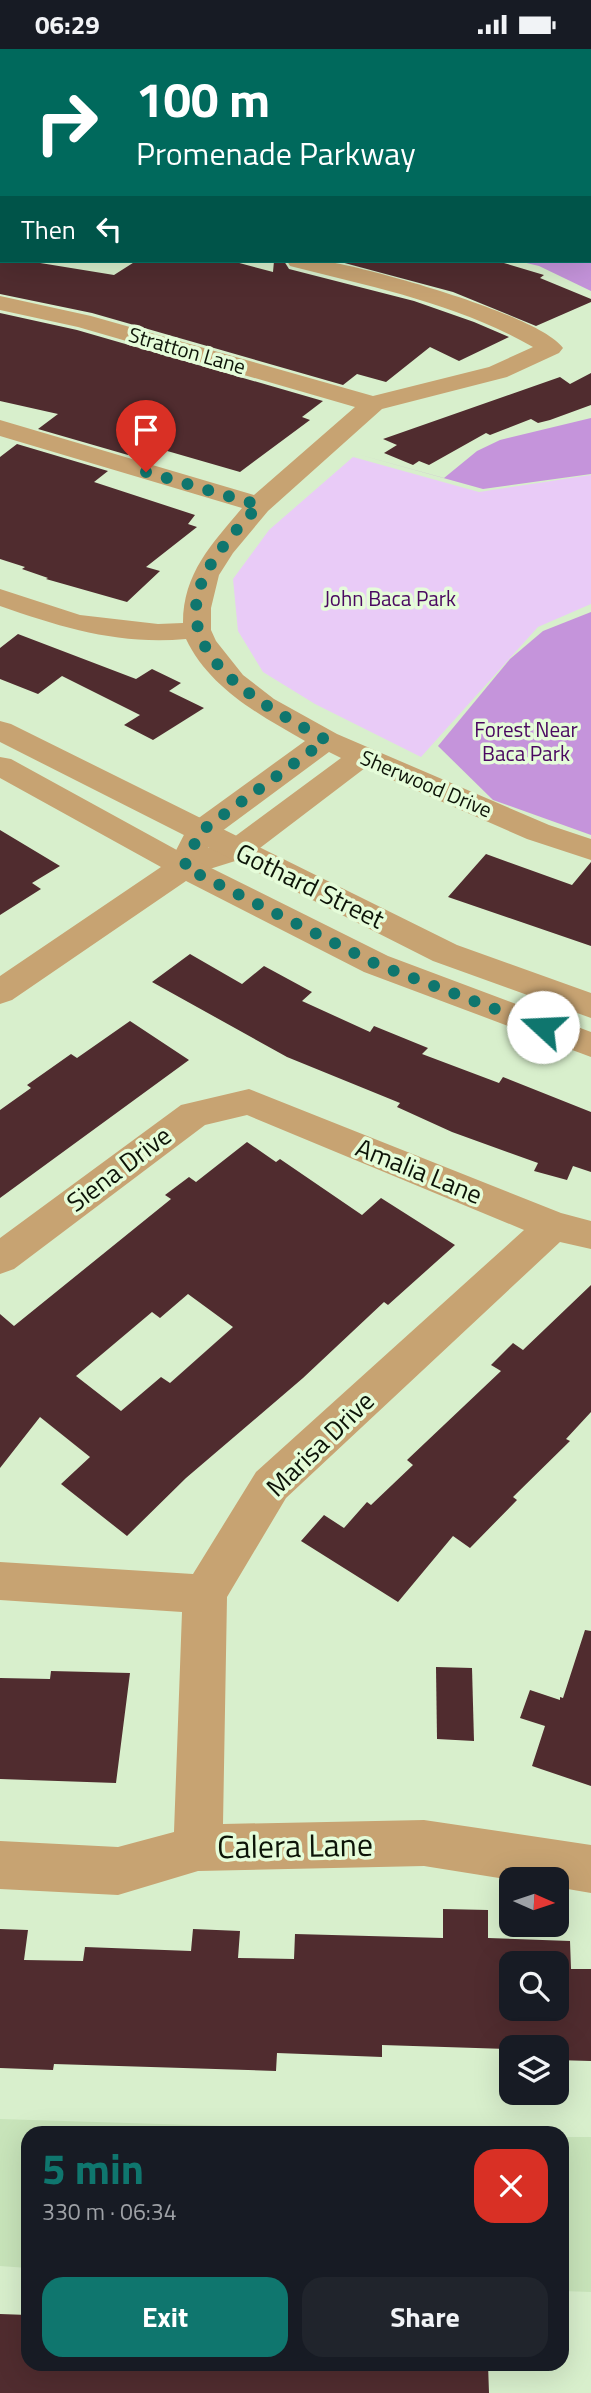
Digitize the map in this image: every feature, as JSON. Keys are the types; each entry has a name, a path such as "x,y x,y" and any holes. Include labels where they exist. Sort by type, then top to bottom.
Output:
{"street":[{"path":"0,597 76,623 158,633 197,631 197,608 205,575 222,549 259,505 373,404 498,372 551,348 524,331 474,309 305,263"},
{"name":"Stratton Lane","path":"0,303 83,321 373,404"},
{"path":"0,428 259,505"},
{"name":"Sherwood Drive","path":"197,631 202,643 233,681 263,705 361,757 526,827 591,850"},
{"name":"Gothard Street","path":"0,730 446,953 591,1006"},
{"path":"184,867 200,832 326,740"},
{"path":"0,992 184,867 237,850 361,757"},
{"name":"Gothard Street","path":"0,767 148,845 184,867 376,964 591,1045"},
{"name":"Amalia Lane","path":"248,1102 572,1230"},
{"name":"Siena Drive","path":"0,1259 194,1114 248,1102"},
{"name":"Marisa Drive","path":"198,1848 205,1594 271,1485 572,1230"},
{"path":"0,1581 205,1594"},
{"name":"Calera Lane","path":"0,1865 118,1871 198,1848 424,1843 591,1869"}],"shaded area":[{"path":"0,2119 227,2126 21,2126 21,2268 0,2266"},
{"path":"569,2137 591,2137 591,2292 569,2291"}],"green space":[{"path":"526,263 591,263 591,291 539,266"},
{"path":"591,418 591,474 483,489 357,454 444,478 477,451 500,440"},
{"name":"John Baca Park","path":"353,457 479,492 591,475 591,604 538,627 421,757 315,704 263,672 238,631 233,579 269,530"},
{"name":"Forest Near Baca Park","path":"591,612 591,835 493,800 438,746 510,659 543,631"}],"building":[{"path":"0,263 40,263 114,275 133,263 239,263 273,272 274,263 285,263 289,269 414,301 509,337 459,361 430,347 386,382 357,374 343,385 92,313 0,294"},
{"path":"344,263 504,263 544,275 540,278 591,299 591,302 536,326 453,292"},
{"path":"0,313 77,330 323,401 302,417 310,420 240,472 143,444 128,455 38,429 58,414 0,401"},
{"path":"591,373 591,405 550,420 538,423 531,419 490,435 486,433 429,465 419,461 413,465 384,453 397,445 383,439 560,377 570,384"},
{"path":"17,444 108,471 94,482 195,515 188,524 197,527 146,567 160,571 127,602 46,579 48,578 22,569 25,567 0,559 0,457"},
{"path":"18,634 136,679 152,669 181,683 169,691 204,708 153,740 124,725 140,715 62,676 38,694 0,679 0,648"},
{"path":"0,830 60,866 32,883 41,889 0,915"},
{"path":"486,854 572,885 591,862 591,946 448,897"},
{"path":"190,954 242,984 264,966 312,992 302,1001 370,1032 374,1026 428,1048 422,1054 499,1083 503,1077 591,1112 591,1172 573,1166 567,1180 534,1171 538,1163 452,1132 397,1107 400,1103 287,1057 152,982"},
{"path":"130,1021 189,1060 0,1198 0,1110 31,1088 27,1085 71,1054 77,1058"},
{"path":"247,1142 276,1162 280,1159 362,1215 381,1198 455,1245 388,1305 384,1302 303,1378 186,1478 127,1536 61,1484 90,1457 40,1417 0,1468 0,1314 14,1326 171,1199 165,1195 189,1177 196,1182","holes":["188,1294 233,1327 170,1383 161,1377 121,1411 76,1376 152,1312 160,1318"]},
{"path":"591,1285 591,1412 566,1439 570,1441 513,1497 517,1500 470,1548 453,1536 398,1602 301,1541 324,1515 344,1528 367,1502 371,1505 413,1465 407,1460 501,1371 491,1365 513,1343 523,1350"},
{"path":"585,1630 591,1631 591,1786 532,1766 545,1726 520,1718 530,1690 560,1700 560,1697 563,1698"},
{"path":"436,1667 472,1668 474,1741 437,1739"},
{"path":"51,1671 130,1673 116,1783 0,1779 0,1678 50,1679"},
{"path":"443,1909 488,1910 488,1938 570,1941 571,1969 591,1969 591,2061 569,2060 569,2035 499,2035 499,2049 382,2045 382,2057 277,2053 276,2071 54,2064 53,2070 0,2068 0,1929 28,1930 24,1960 83,1961 85,1947 191,1951 193,1929 240,1931 238,1958 294,1959 295,1934 443,1938"},
{"path":"0,2314 21,2315 21,2371 488,2371 489,2393 0,2393"}],"route":[{"path":"146,472 259,505 222,549 205,575 197,608 197,631 202,643 233,681 263,705 326,740 200,832 184,867 376,964 543,1027"}]}
